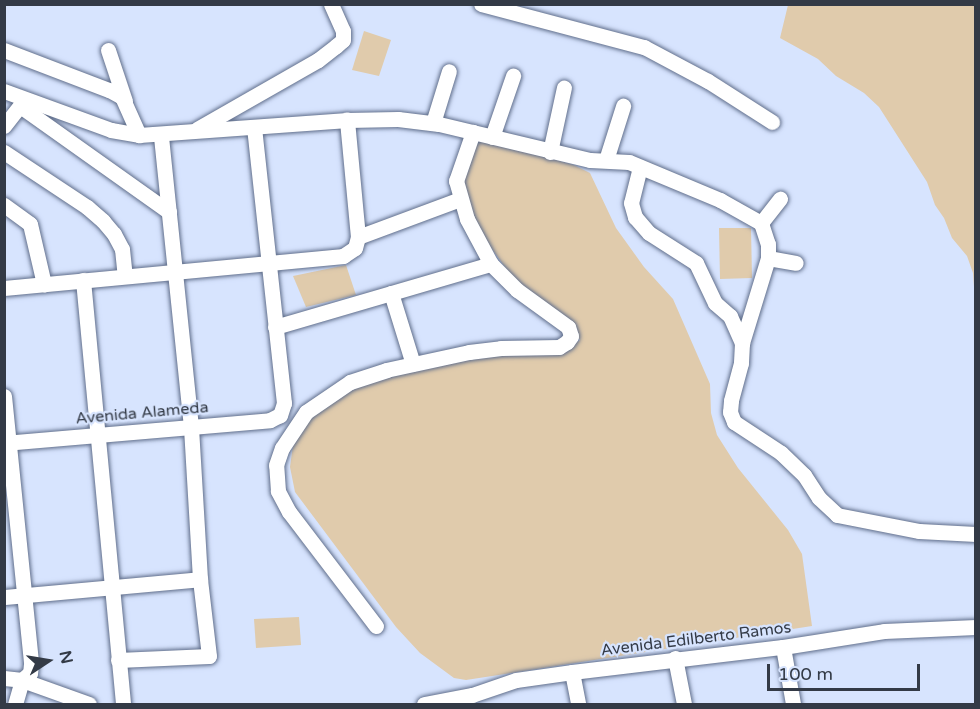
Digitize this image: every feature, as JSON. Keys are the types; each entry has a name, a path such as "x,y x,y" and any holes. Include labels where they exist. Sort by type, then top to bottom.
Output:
{"street":[{"path":"192,132 309,66 343,40 343,31 331,4"},
{"path":"481,4 644,47 708,81 772,122"},
{"path":"4,50 109,90 122,97 127,106"},
{"path":"108,50 139,135"},
{"path":"433,123 449,71"},
{"path":"492,137 513,76"},
{"path":"550,152 564,87"},
{"path":"4,91 169,212"},
{"path":"4,126 22,103"},
{"path":"22,103 111,130 139,135 347,120 398,119 433,123 590,160 629,162 720,201 760,223 765,231 768,258 742,343 741,363 731,401 730,412 734,422 781,453 804,475 819,498 837,516 919,531 975,534"},
{"path":"606,160 623,106"},
{"path":"4,288 343,256 355,248 358,237 347,120"},
{"path":"254,127 284,403 280,415"},
{"path":"376,626 289,512 278,491 276,465 282,448 306,412 350,382 413,364 480,351 559,347 571,336 568,327 517,290 490,264 460,199 456,181 473,132"},
{"path":"118,660 209,656 200,579 191,427 161,135"},
{"path":"4,152 87,207 103,222 114,234 122,249 125,276"},
{"path":"640,167 631,203 635,217 649,232 696,263 715,303 730,316 742,343"},
{"path":"358,237 460,199"},
{"path":"760,223 780,199"},
{"path":"4,205 30,224 44,284"},
{"path":"768,258 796,262"},
{"path":"275,327 490,264"},
{"path":"83,280 123,705"},
{"path":"391,293 413,364"},
{"path":"4,396 31,664 30,672 22,680 15,705"},
{"name":"Avenida Alameda","path":"7,442 270,420 280,415 289,416 306,412"},
{"path":"4,597 200,579"},
{"name":"Avenida Edilberto Ramos","path":"424,705 473,700 516,680 572,672 783,647 884,631 975,627"},
{"path":"783,647 794,705"},
{"path":"675,658 684,705"},
{"path":"572,672 578,705"},
{"path":"4,678 22,680 89,705"}],"shaded area":[{"path":"788,5 975,5 975,301 973,273 967,256 952,238 944,218 935,205 927,182 879,107 864,93 836,76 818,59 780,38"},
{"path":"364,31 391,40 379,76 352,70"},
{"path":"474,136 574,165 590,173 616,228 644,267 673,299 710,384 711,413 717,435 738,468 788,530 802,554 812,626 466,680 454,678 420,653 396,627 295,492 290,467 293,445 306,421 350,386 460,359 572,345 580,340 570,325 515,281 474,224 459,181"},
{"path":"719,228 751,228 752,278 720,279"},
{"path":"346,265 356,295 306,307 293,276"},
{"path":"299,617 301,645 256,648 254,619"}]}
